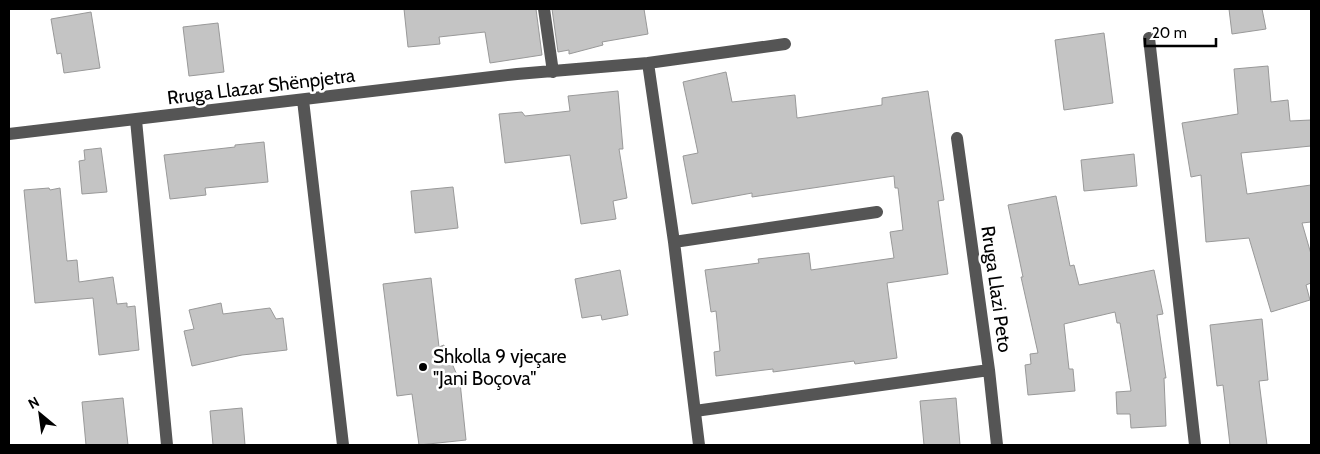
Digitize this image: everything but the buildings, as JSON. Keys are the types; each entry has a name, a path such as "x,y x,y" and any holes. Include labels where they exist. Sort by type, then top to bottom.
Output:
{"street":[{"path":"544,9 553,72"},
{"path":"1149,38 1195,445"},
{"name":"Rruga Llazar Shënpjetra","path":"9,134 518,74 648,63 786,44"},
{"path":"648,63 674,242 699,445"},
{"path":"303,100 343,445"},
{"path":"136,120 167,445"},
{"name":"Rruga Llazi Peto","path":"957,138 989,370 997,445"},
{"path":"674,242 877,212"},
{"path":"695,411 989,370"}],"place":[{"name":"Shkolla 9 vjeçare \"Jani Boçova\"","path":"423,367"}]}
